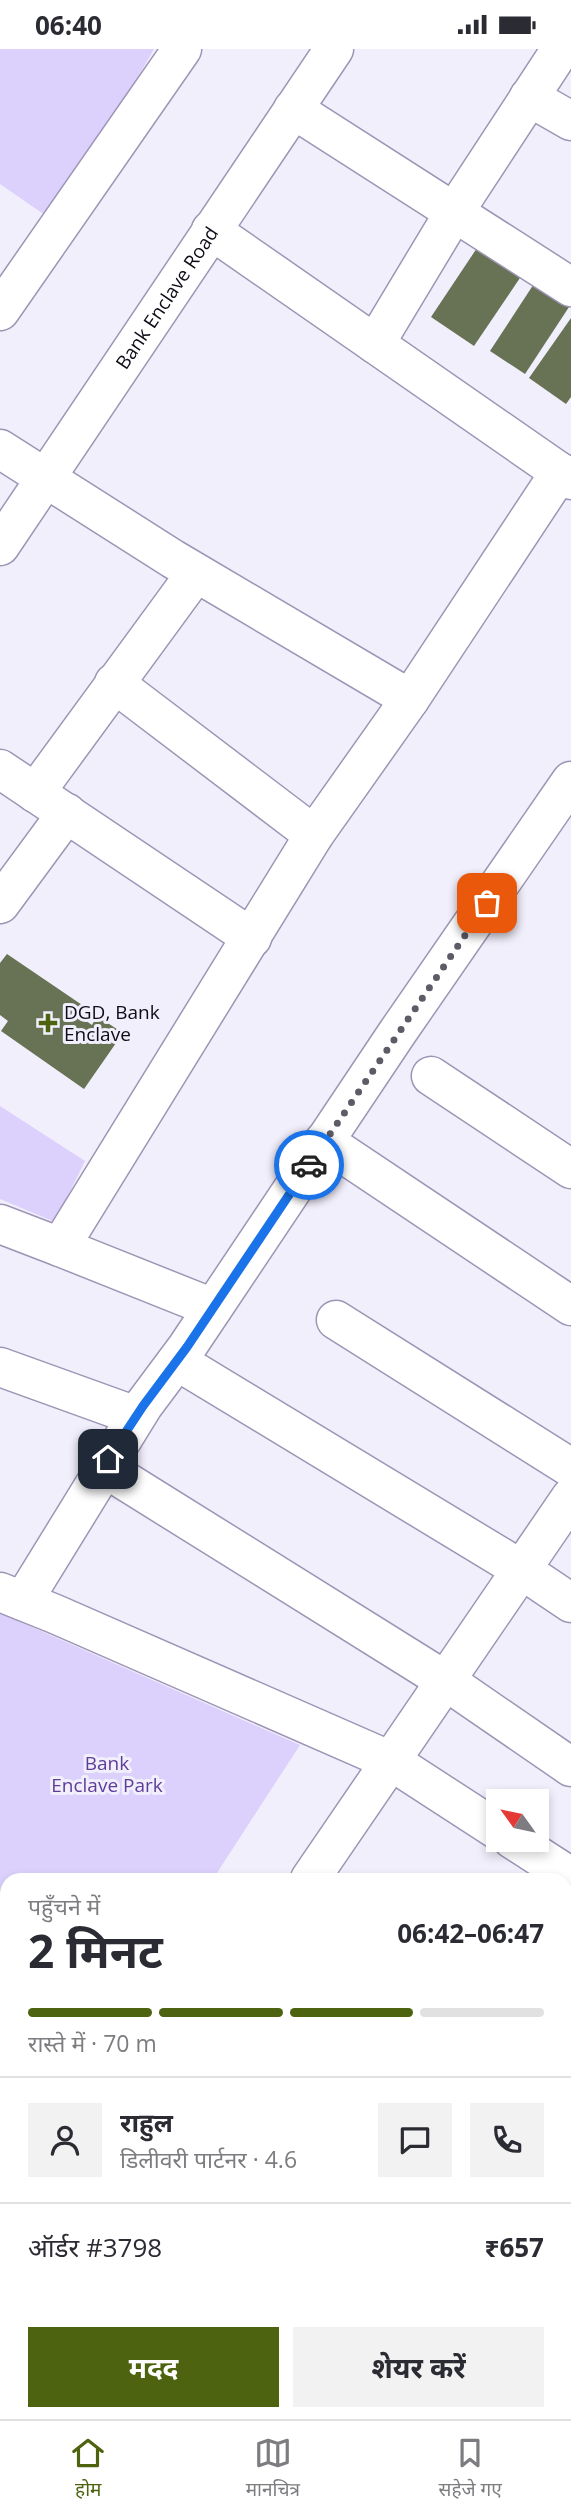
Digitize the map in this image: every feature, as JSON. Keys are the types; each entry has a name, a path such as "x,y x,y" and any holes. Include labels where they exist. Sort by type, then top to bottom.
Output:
{"street":[{"path":"0,311 182,49"},
{"name":"Bank Enclave Road","path":"0,545 334,49"},
{"path":"375,344 455,211 561,49"},
{"path":"530,97 571,121"},
{"path":"293,109 571,287"},
{"path":"60,1247 314,835 566,476 211,230"},
{"path":"0,449 197,573 410,699"},
{"path":"35,793 197,573"},
{"path":"114,683 314,835"},
{"path":"0,769 252,938"},
{"path":"486,1823 391,1761 11,1597 177,1361 571,781"},
{"path":"0,904 67,813"},
{"path":"431,1076 571,1169"},
{"path":"324,1141 571,1306"},
{"path":"0,1224 213,1308"},
{"path":"336,1321 571,1468"},
{"path":"177,1361 522,1570 571,1603"},
{"path":"0,1367 136,1416"},
{"path":"103,1467 446,1681 571,1767"},
{"path":"314,1873 571,1497"},
{"path":"532,1852 565,1873"}],"green space":[{"path":"0,49 154,49 55,222 0,184"},
{"path":"0,1106 85,1161 55,1222 0,1199"},
{"name":"Bank Enclave Park","path":"0,1613 300,1745 217,1873 0,1873"}],"building":[{"path":"485,236 528,266 474,346 431,317"},
{"path":"541,273 571,304 525,374 490,351"},
{"path":"571,318 571,397 566,404 529,378"},
{"name":"DGD, Bank Enclave","path":"7,954 88,1009 82,1018 92,1025 97,1016 123,1033 84,1089 1,1031 8,1021 0,1015 0,963"}],"way so far":[{"path":"309,1165 487,903"}],"place":[{"name":"DGD, Bank Enclave","path":"48,1023"}],"route":[{"path":"108,1459 309,1165"}]}
